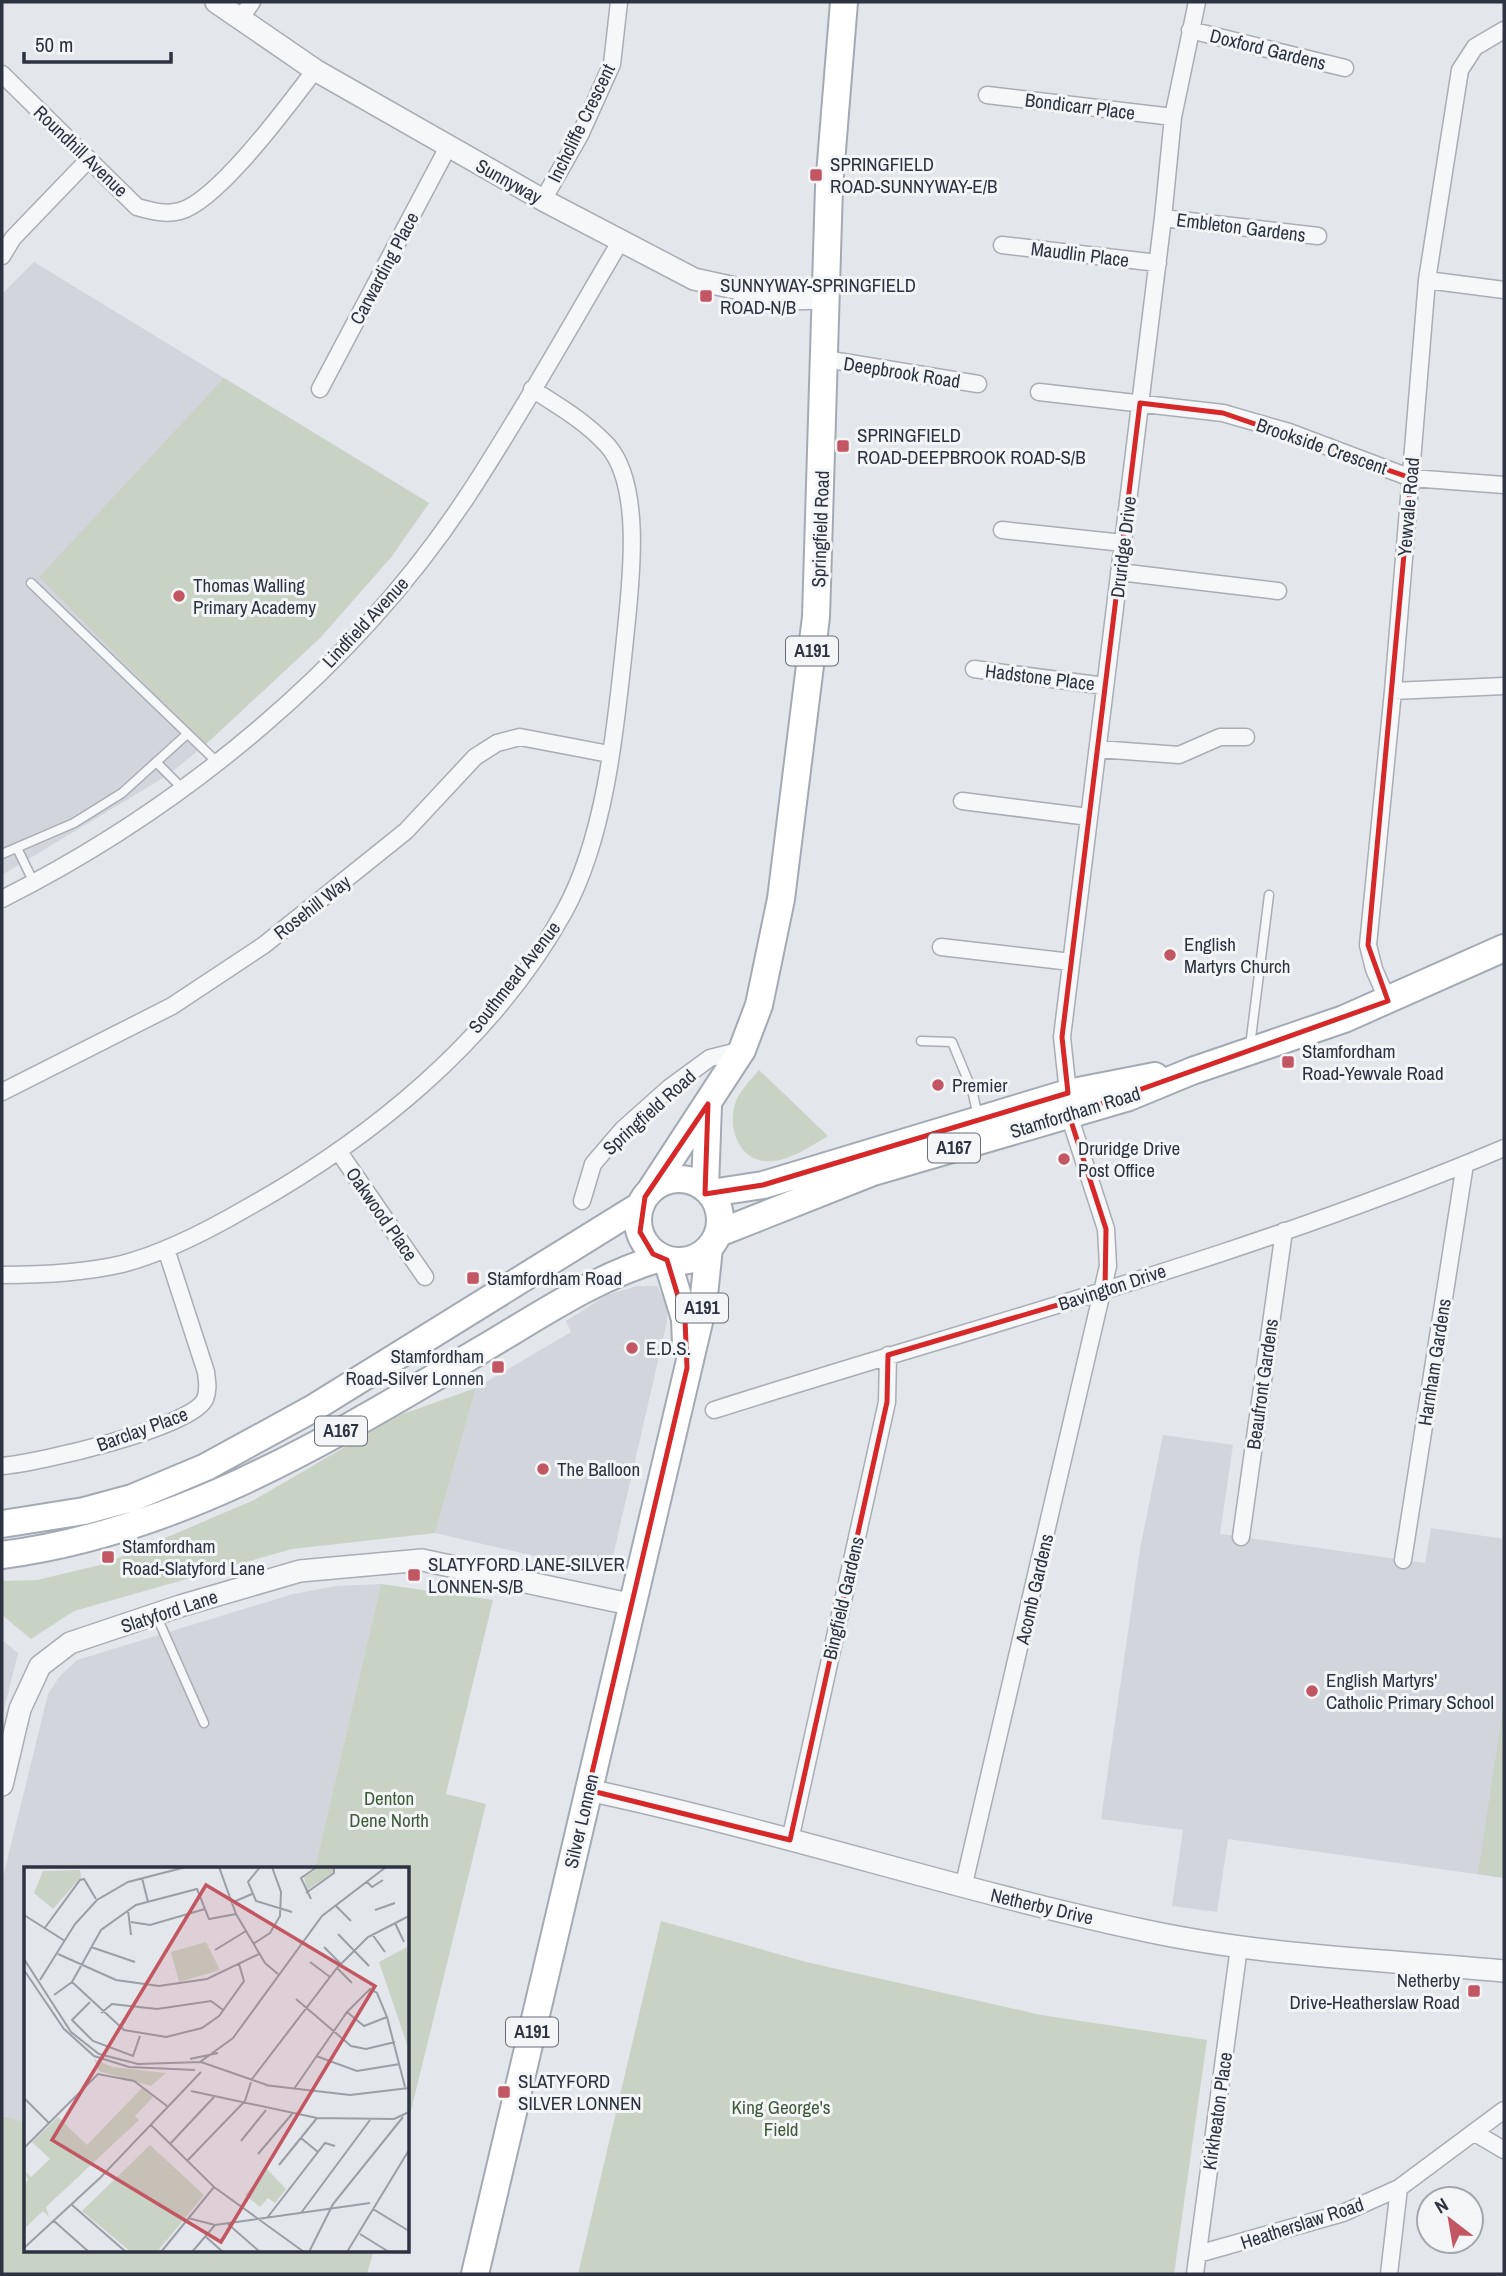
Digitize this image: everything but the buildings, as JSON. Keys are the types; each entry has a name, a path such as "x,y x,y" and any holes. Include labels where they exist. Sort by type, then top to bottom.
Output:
{"main road":[{"name":"Springfield Road","path":"646,1198 742,1050 759,1005 781,899 816,617 829,187 844,2"},
{"name":"Stamfordham Road","path":"714,1240 873,1172 1069,1104 1128,1079 1192,1071 1250,1053 1388,1002 1504,948"},
{"name":"Springfield Road","path":"708,1104 708,1190"},
{"name":"Stamfordham Road","path":"708,1190 763,1185 978,1119 1069,1104"},
{"path":"676,1178 686,1179 708,1190 720,1212 714,1240 688,1259 663,1259 648,1248 640,1232 646,1198 676,1178"},
{"name":"A167","path":"2,1524 84,1511 132,1498 238,1451 564,1256 646,1198"},
{"name":"Silver Lonnen","path":"475,2274 634,1605 703,1305 714,1240"},
{"name":"A167","path":"2,1555 97,1537 218,1494 324,1440 595,1283 663,1259"},
{"name":"Silver Lonnen","path":"663,1259 685,1319 687,1368"}],"street":[{"name":"Sunnyway","path":"216,2 246,10 315,70 543,200 694,279 785,299 826,298"},
{"name":"Inchcliffe Crescent","path":"543,200 580,135 612,64 619,2"},
{"name":"Druridge Drive","path":"1069,1104 1062,1037 1158,263 1173,117 1197,2"},
{"name":"Doxford Gardens","path":"1190,30 1345,68"},
{"name":"Yewvale Road","path":"1388,1002 1374,969 1368,945 1394,691 1427,280 1455,86 1460,70 1475,47 1503,30"},
{"name":"Roundhill Avenue","path":"2,74 137,206 158,213 182,211 224,181 315,70"},
{"name":"Bondicarr Place","path":"987,95 1173,117"},
{"name":"Carwarding Place","path":"320,389 449,147"},
{"path":"2,256 21,230 89,159"},
{"name":"Embleton Gardens","path":"1163,218 1318,236"},
{"name":"Lindfield Avenue","path":"2,899 96,849 183,789 253,734 378,612 467,496 620,242"},
{"name":"Maudlin Place","path":"1002,245 1158,263"},
{"path":"1427,280 1504,290"},
{"name":"Deepbrook Road","path":"825,359 978,384"},
{"name":"Southmead Avenue","path":"2,1275 39,1275 122,1264 166,1249 224,1221 339,1152 393,1111 454,1053 537,954 565,911 587,855 609,754 629,596 630,513 626,481 610,449 576,416 532,389"},
{"name":"Brookside Crescent","path":"1039,392 1223,413 1289,432 1411,478 1504,485"},
{"path":"1002,530 1123,543"},
{"path":"1119,572 1278,591"},
{"name":"Hadstone Place","path":"974,669 1105,686"},
{"path":"1394,691 1504,686"},
{"name":"Rosehill Way","path":"2,1092 172,1006 264,945 407,831 475,757 497,743 520,737 609,754"},
{"path":"1098,749 1179,755 1220,737 1246,737"},
{"path":"962,801 1089,817"},
{"path":"941,947 1071,962"},
{"name":"Springfield Road","path":"582,1201 593,1164 624,1129 669,1088 710,1058 742,1050"},
{"name":"Acomb Gardens","path":"963,1888 1105,1291 1108,1266 1106,1229 1069,1104"},
{"name":"Bavington Drive","path":"714,1410 1105,1291 1284,1231 1504,1148"},
{"name":"Oakwood Place","path":"339,1152 425,1277"},
{"name":"Harnham Gardens","path":"1403,1560 1465,1164"},
{"name":"Beaufront Gardens","path":"1241,1537 1284,1231"},
{"name":"Barclay Place","path":"2,1466 67,1455 178,1419 196,1409 205,1399 208,1386 206,1372 166,1249"},
{"name":"Bingfield Gardens","path":"790,1840 887,1402 888,1355"},
{"name":"Slatyford Lane","path":"2,1785 20,1709 40,1666 71,1643 155,1614 300,1571 422,1560 634,1605"},
{"name":"Netherby Drive","path":"588,1790 790,1840 963,1888 1149,1931 1239,1947 1504,1971"},
{"name":"Kirkheaton Place","path":"1195,2274 1239,1947"},
{"name":"Heatherslaw Road","path":"1198,2254 1343,2213 1399,2188 1504,2110"},
{"path":"1475,2133 1504,2150"},
{"path":"1389,2274 1399,2188"}],"lane":[{"path":"31,583 217,762"},
{"path":"2,854 75,823 121,793 186,735"},
{"path":"156,762 183,789"},
{"path":"17,848 34,883"},
{"path":"1250,1053 1269,895"},
{"path":"922,1041 951,1042 972,1090 978,1119"},
{"path":"155,1614 204,1723"}],"highlighted area":[{"path":"1140,403 1223,413 1411,478 1368,945 1388,1001 1069,1115 1106,1229 1105,1291 888,1355 887,1402 790,1840 588,1790 687,1368 685,1319 667,1260 653,1254 640,1232 645,1197 708,1104 705,1194 763,1185 1068,1093 1062,1037"}],"shaded area":[{"name":"Thomas Walling Primary Academy","path":"34,262 429,503 392,556 321,637 200,749 168,775 2,875 2,294"},
{"name":"The Balloon","path":"637,1286 657,1286 667,1305 667,1322 609,1573 435,1533 476,1388 571,1332 566,1321 607,1295"},
{"name":"English Martyrs' Catholic Primary School","path":"1163,1435 1233,1445 1220,1534 1425,1563 1431,1528 1504,1539 1504,1878 1228,1839 1217,1912 1172,1906 1183,1830 1101,1819 1140,1549"},
{"path":"381,1584 315,1867 24,1867 24,2122 2,2116 2,1881 48,1694 60,1676 77,1660 293,1594 337,1586"},
{"path":"2,1640 18,1653 2,1718"}],"green space":[{"path":"224,378 429,503 392,556 321,637 205,745 39,577"},
{"path":"759,1070 828,1136 781,1160 762,1161 744,1151 735,1133 733,1112 740,1093"},
{"path":"476,1388 435,1533 292,1549 74,1611 31,1639 2,1615 2,1581 37,1580 104,1564 254,1500 400,1415"},
{"name":"Denton Dene North","path":"381,1584 493,1600 446,1794 486,1804 410,2115 410,1867 315,1867"},
{"path":"1504,1701 1504,1878 1478,1874"},
{"name":"King George's Field","path":"661,1921 806,1962 1041,2015 1207,2040 1174,2274 578,2274"},
{"path":"2,2116 24,2122 24,2252 373,2252 367,2274 2,2274"}],"place":[{"name":"SPRINGFIELD ROAD-SUNNYWAY-E/B","path":"816,175"},
{"name":"SUNNYWAY-SPRINGFIELD ROAD-N/B","path":"706,296"},
{"name":"SPRINGFIELD ROAD-DEEPBROOK ROAD-S/B","path":"843,446"},
{"name":"Thomas Walling Primary Academy","path":"179,596"},
{"name":"English Martyrs Church","path":"1170,955"},
{"name":"Stamfordham Road-Yewvale Road","path":"1288,1062"},
{"name":"Premier","path":"938,1085"},
{"name":"Druridge Drive Post Office","path":"1064,1159"},
{"name":"Stamfordham Road","path":"473,1278"},
{"name":"E.D.S.","path":"632,1348"},
{"name":"Stamfordham Road-Silver Lonnen","path":"498,1367"},
{"name":"The Balloon","path":"543,1469"},
{"name":"Stamfordham Road-Slatyford Lane","path":"108,1557"},
{"name":"SLATYFORD LANE-SILVER LONNEN-S/B","path":"414,1575"},
{"name":"English Martyrs' Catholic Primary School","path":"1312,1691"},
{"name":"Netherby Drive-Heatherslaw Road","path":"1474,1991"},
{"name":"SLATYFORD SILVER LONNEN","path":"504,2092"}]}
